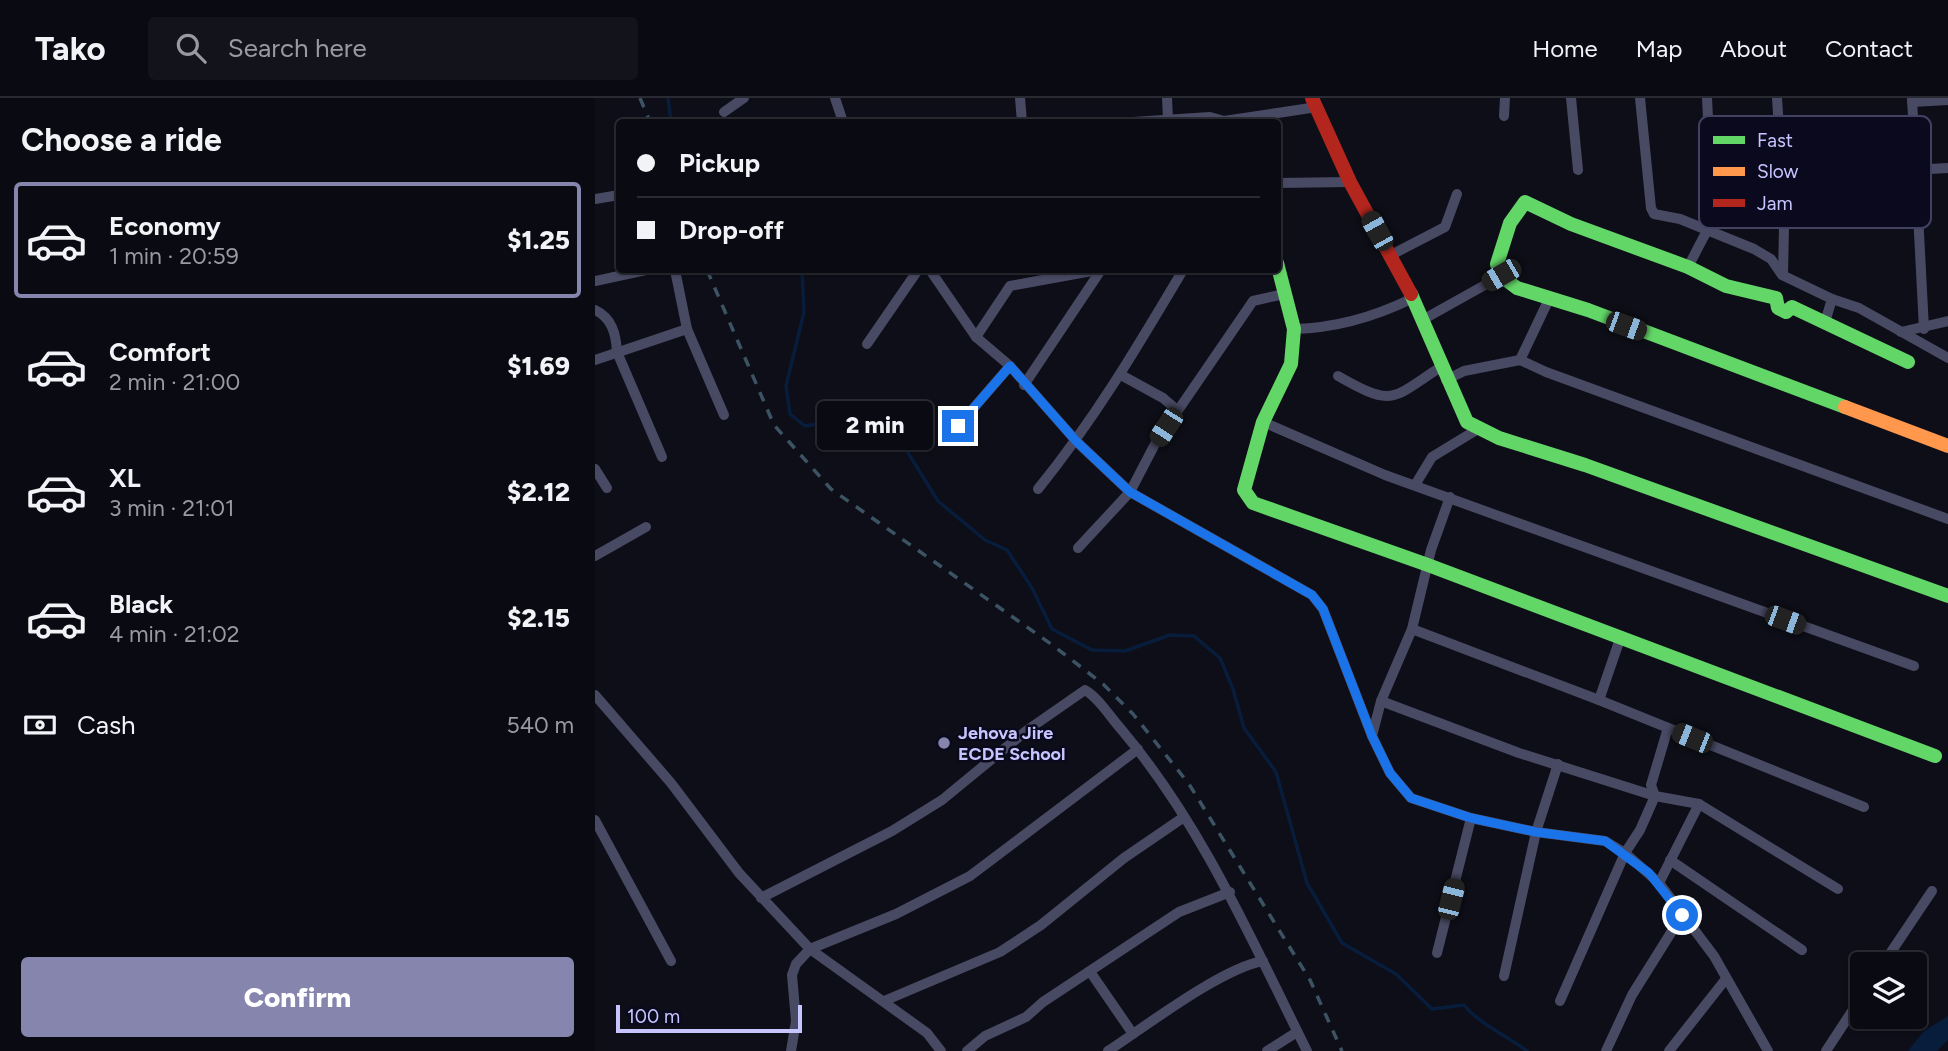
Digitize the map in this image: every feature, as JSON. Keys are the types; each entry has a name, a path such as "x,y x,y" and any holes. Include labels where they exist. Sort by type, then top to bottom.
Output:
{"street":[{"path":"724,112 744,98"},
{"path":"835,98 842,119"},
{"path":"1020,98 1022,119"},
{"path":"1167,98 1168,119 1216,119"},
{"path":"1504,116 1505,98"},
{"path":"1571,98 1578,170"},
{"path":"1640,98 1652,211 1680,219 1704,232 1754,249 1771,259 1783,275 1832,299 1859,308 1948,358"},
{"path":"1707,98 1708,116"},
{"path":"1777,98 1778,116"},
{"path":"1912,100 1948,100"},
{"path":"1238,119 1314,102 1350,182 1424,319 1468,422 1478,429 1948,596"},
{"path":"1281,183 1350,182"},
{"path":"1391,255 1445,227 1457,194"},
{"path":"595,199 616,196"},
{"path":"1424,319 1501,275 1503,271 1497,264 1504,239 1518,208 1525,202 1571,225 1688,267 1727,286 1776,298 1778,308 1786,312 1792,307 1908,362"},
{"path":"1688,267 1707,228"},
{"path":"1783,275 1784,228"},
{"path":"1919,228 1924,329"},
{"path":"595,281 632,273"},
{"path":"676,273 687,329 723,415"},
{"path":"867,344 916,273"},
{"path":"932,273 977,337 1010,366 1077,442 1130,492 1312,595 1323,609 1372,736 1390,773 1411,798 1471,818 1536,832 1605,841 1625,853 1659,883 1714,956 1725,980 1768,1051"},
{"path":"977,337 1010,286 1082,273"},
{"path":"1024,385 1097,273"},
{"path":"1038,489 1077,442 1121,375 1181,273"},
{"path":"1279,273 1294,329 1291,364 1263,422 1244,490 1254,503 1621,636 1935,756"},
{"path":"1501,275 1517,288 1588,310 1948,446"},
{"path":"1078,548 1130,492 1177,410 1253,301 1284,294"},
{"path":"1294,329 1317,328 1359,319 1381,313 1411,299"},
{"path":"1520,360 1549,299"},
{"path":"1825,322 1832,299"},
{"path":"595,310 606,315 616,336 617,352 662,457"},
{"path":"1901,332 1924,329 1948,321"},
{"path":"595,360 687,329"},
{"path":"1338,376 1371,395 1392,397 1445,372 1520,360 1572,382 1948,519"},
{"path":"958,426 1010,366"},
{"path":"1121,375 1163,398 1177,410"},
{"path":"1263,422 1415,485 1914,667"},
{"path":"1415,485 1432,457 1478,429"},
{"path":"595,469 607,488"},
{"path":"1372,736 1381,701 1412,629 1428,565 1450,497"},
{"path":"595,556 646,527"},
{"path":"1412,629 1599,700 1864,807"},
{"path":"1599,700 1621,636"},
{"path":"761,898 892,831 942,800 1085,690 1091,693 1138,749 1184,817 1230,892 1307,1051"},
{"path":"595,695 671,783 761,898 810,949 927,1033 941,1051"},
{"path":"1381,701 1519,753 1655,796 1699,804 1838,889"},
{"path":"1560,1001 1625,853 1640,830 1655,796 1651,785 1668,728"},
{"path":"791,1051 796,1021 792,975 796,964 810,949 896,914 970,876 1138,749"},
{"path":"1504,976 1536,832 1558,764"},
{"path":"1659,883 1699,804"},
{"path":"884,1001 1000,952 1184,817"},
{"path":"1437,953 1471,818"},
{"path":"595,820 671,961"},
{"path":"1669,860 1802,950"},
{"path":"1891,952 1932,891"},
{"path":"967,1051 985,1036 1026,1017 1043,1002 1091,973 1179,912 1230,892"},
{"path":"1607,1051 1632,995 1682,915"},
{"path":"1108,1051 1211,982 1247,963 1263,961"},
{"path":"1091,973 1133,1034"},
{"path":"1669,1051 1725,980"},
{"path":"1826,1051 1850,1014"},
{"path":"1267,1051 1297,1032"}],"water":[{"path":"1948,1016 1948,1040 1937,1051 1908,1051 1924,1031"}],"waterway":[{"path":"668,98 671,119"},
{"path":"802,273 804,312 786,386 790,414 805,426 867,416 895,432 938,501 985,540 1007,550 1032,588 1052,629 1092,650 1125,651 1170,635 1194,636 1220,658 1233,689 1244,728 1276,772 1307,883 1342,943 1396,974 1432,1009 1464,1005 1485,1023 1527,1051"}],"railway":[{"path":"640,98 649,119"},
{"path":"708,273 774,425 831,489 1051,644 1103,684 1133,714 1189,784 1310,980 1342,1051"}],"traffic: fast":[{"path":"1845,407 1588,310 1517,288 1501,276 1503,271 1497,264 1510,223 1525,202 1571,224 1688,267 1726,286 1776,298 1778,308 1786,312 1792,307 1908,362"},
{"path":"1280,273 1294,329 1291,364 1263,422 1244,490 1253,503 1428,565 1935,756"},
{"path":"1411,294 1467,422 1499,438 1585,465 1948,596"}],"traffic: slow":[{"path":"1845,407 1948,446"}],"traffic: jam":[{"path":"1312,98 1350,182 1411,294"}],"place":[{"name":"Jehova Jire ECDE School","path":"944,743"}],"route":[{"path":"958,426 1010,366 1077,442 1130,492 1312,595 1323,609 1333,641 1390,773 1411,798 1471,818 1536,832 1605,841 1649,873 1682,915"}]}
